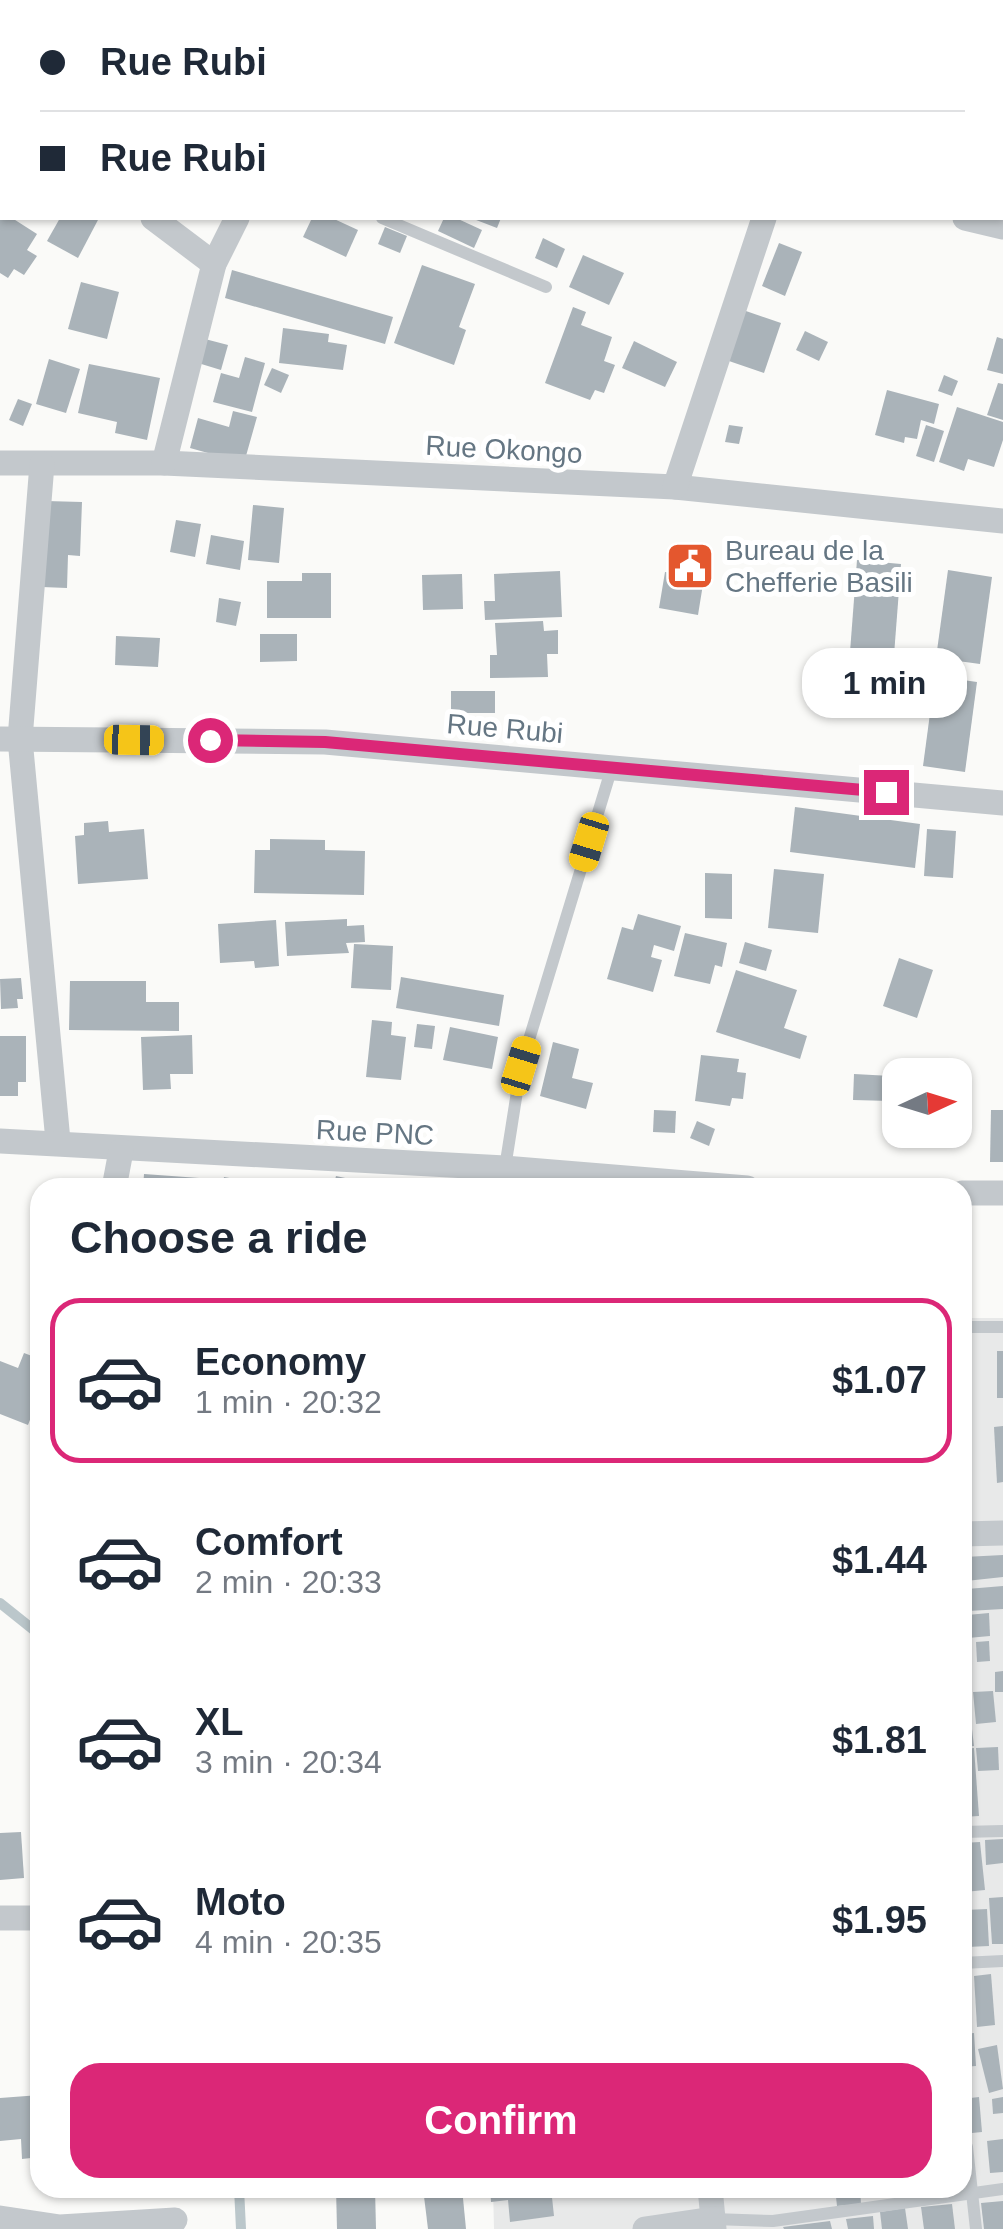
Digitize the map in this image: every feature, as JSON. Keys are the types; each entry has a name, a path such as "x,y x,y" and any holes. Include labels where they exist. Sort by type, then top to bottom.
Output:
{"street":[{"path":"156,220 214,264"},
{"path":"164,463 214,264 236,220"},
{"path":"675,487 763,220"},
{"path":"973,220 1003,227"},
{"name":"Rue Okongo","path":"0,463 164,463 675,487 1003,521"},
{"path":"42,464 10,739 58,1141"},
{"name":"Rue Rubi","path":"10,739 325,742 1003,803"},
{"name":"Rue PNC","path":"0,1141 58,1141 122,1150 505,1168 626,1178"},
{"path":"116,1178 122,1150"},
{"path":"972,1193 1003,1194"},
{"path":"972,1534 1003,1533"},
{"path":"0,1918 30,1918"},
{"path":"645,2229 713,2224 711,2198"},
{"path":"0,2218 60,2228 175,2220"}],"lane":[{"path":"387,220 546,287"},
{"path":"505,1168 521,1066 612,767"},
{"path":"972,1327 1003,1327"},
{"path":"972,1832 1003,1831"},
{"path":"972,1963 1003,1961"},
{"path":"972,2193 1003,2190"},
{"path":"713,2224 773,2221 936,2198"},
{"path":"972,2198 976,2229"}],"shaded area":[{"path":"972,1318 1003,1318 1003,2229 494,2229 493,2198 972,2198"}],"building":[{"path":"0,220 15,220 37,234 27,250 37,256 24,275 14,269 8,278 0,273"},
{"path":"59,220 98,220 78,258 47,241"},
{"path":"311,220 336,220 358,230 346,257 303,237"},
{"path":"443,220 460,220 482,230 474,248 438,231"},
{"path":"476,220 500,220 497,228"},
{"path":"385,227 407,236 400,253 378,244"},
{"path":"543,238 565,249 557,268 535,258"},
{"path":"779,243 802,252 785,296 762,286"},
{"path":"583,255 624,273 609,305 569,287"},
{"path":"422,265 475,284 459,327 466,330 454,365 394,343"},
{"path":"232,270 393,317 385,344 225,298"},
{"path":"81,282 119,292 107,339 68,329"},
{"path":"573,307 586,312 581,325 612,337 604,361 615,365 604,393 595,390 590,400 545,383"},
{"path":"743,310 781,323 764,373 726,360"},
{"path":"283,328 329,334 328,342 347,345 343,370 279,363"},
{"path":"805,331 828,342 819,361 796,350"},
{"path":"997,337 1003,339 1003,374 987,370"},
{"path":"205,339 228,345 221,370 198,363"},
{"path":"634,341 677,362 665,387 622,368"},
{"path":"245,357 265,363 252,412 213,402 221,373 239,378"},
{"path":"49,359 80,369 66,413 36,404"},
{"path":"89,364 160,378 147,440 115,433 117,422 78,413"},
{"path":"272,368 289,375 281,393 264,385"},
{"path":"944,375 958,381 952,396 938,391"},
{"path":"998,383 1003,384 1003,420 987,415"},
{"path":"887,390 939,404 934,424 921,420 917,439 905,437 904,443 875,435"},
{"path":"18,399 32,404 23,426 9,420"},
{"path":"957,407 1003,422 1003,440 994,467 968,459 964,471 939,462"},
{"path":"233,411 257,417 244,463 190,448 198,418 229,427"},
{"path":"729,425 743,427 739,444 725,442"},
{"path":"926,425 944,431 934,462 916,456"},
{"path":"46,501 82,502 80,556 68,555 67,588 42,587"},
{"path":"253,505 284,508 279,563 248,560"},
{"path":"176,520 201,524 195,557 170,552"},
{"path":"211,535 244,541 240,570 206,564"},
{"path":"678,560 699,563 697,577 704,578 698,615 659,608 665,572 676,573"},
{"path":"857,560 901,564 894,655 850,652"},
{"path":"948,570 992,577 980,664 936,658"},
{"path":"560,571 562,617 485,620 484,601 495,601 494,574"},
{"path":"302,573 331,573 331,618 267,618 267,581 302,581"},
{"path":"462,574 463,609 423,610 422,575"},
{"path":"219,598 241,602 236,626 216,622"},
{"path":"543,621 544,631 558,630 558,654 547,654 548,677 490,678 490,655 497,655 495,623"},
{"path":"260,634 297,634 297,661 260,662"},
{"path":"116,636 160,638 158,667 115,665"},
{"path":"935,676 977,682 965,772 923,766"},
{"path":"451,691 495,691 495,713 451,713"},
{"path":"795,807 920,824 915,868 790,852"},
{"path":"108,821 109,832 144,829 148,879 78,884 75,836 84,835 84,823"},
{"path":"927,829 956,831 953,878 924,876"},
{"path":"270,839 325,840 325,850 365,851 364,895 254,893 255,850 270,850"},
{"path":"774,869 824,874 818,933 768,928"},
{"path":"705,873 732,874 732,919 705,918"},
{"path":"638,914 681,926 674,951 654,945 651,957 662,960 653,992 607,979 622,927 633,930"},
{"path":"347,919 347,926 364,925 365,942 346,943 349,953 287,956 285,922"},
{"path":"276,920 279,966 255,968 254,961 220,963 218,924"},
{"path":"685,933 727,943 722,967 715,965 710,984 674,976"},
{"path":"745,942 772,950 766,971 739,963"},
{"path":"354,944 393,946 391,990 351,988"},
{"path":"899,958 933,970 917,1018 883,1006"},
{"path":"736,970 797,990 784,1028 807,1036 800,1059 716,1032"},
{"path":"401,977 504,995 499,1026 396,1008"},
{"path":"21,978 23,999 17,999 18,1008 1,1009 0,979"},
{"path":"70,981 146,981 146,1002 179,1002 179,1031 69,1030"},
{"path":"372,1020 392,1022 391,1035 406,1037 401,1080 366,1077"},
{"path":"417,1024 435,1026 432,1049 414,1047"},
{"path":"450,1027 498,1037 492,1069 443,1060"},
{"path":"192,1035 193,1074 170,1074 171,1089 143,1090 141,1037"},
{"path":"0,1036 26,1036 26,1082 18,1082 18,1096 0,1096"},
{"path":"553,1042 579,1049 572,1078 593,1083 586,1109 540,1096"},
{"path":"701,1055 739,1059 737,1072 746,1073 743,1099 732,1098 730,1106 695,1101"},
{"path":"854,1074 882,1076 882,1101 853,1100"},
{"path":"654,1110 676,1111 675,1133 653,1132"},
{"path":"991,1110 1003,1110 1003,1162 990,1162"},
{"path":"697,1121 715,1129 709,1146 690,1138"},
{"path":"144,1174 199,1178 144,1178"},
{"path":"997,1351 1003,1351 1003,1398 997,1398"},
{"path":"24,1353 30,1355 28,1425 0,1414 0,1361 18,1368"},
{"path":"1003,1426 1003,1482 997,1483 994,1427"},
{"path":"1003,1555 1003,1577 972,1580 972,1557"},
{"path":"1003,1586 1003,1609 972,1611 972,1589"},
{"path":"989,1613 990,1636 972,1638 972,1615"},
{"path":"989,1641 990,1661 977,1662 976,1642"},
{"path":"1003,1671 1003,1692 995,1692 995,1672"},
{"path":"993,1691 996,1722 976,1724 973,1692"},
{"path":"998,1747 999,1770 978,1771 976,1748"},
{"path":"972,1748 979,1816 972,1816"},
{"path":"21,1832 24,1878 0,1880 0,1833"},
{"path":"1003,1839 1003,1863 986,1865 985,1840"},
{"path":"972,1842 980,1842 985,1890 972,1891"},
{"path":"1003,1897 1003,1944 992,1944 989,1898"},
{"path":"987,1909 989,1946 972,1947 972,1910"},
{"path":"991,1974 995,2025 977,2027 974,1976"},
{"path":"972,2033 976,2066 972,2066"},
{"path":"997,2045 1003,2089 989,2093 978,2049"},
{"path":"30,2096 30,2158 22,2159 21,2139 0,2141 0,2098"},
{"path":"979,2097 982,2132 972,2133 972,2098"},
{"path":"1003,2097 1003,2113 993,2114 992,2099"},
{"path":"1003,2139 1003,2172 990,2173 987,2141"},
{"path":"336,2198 375,2198 376,2229 337,2229"},
{"path":"424,2198 463,2198 466,2229 428,2229"},
{"path":"491,2198 552,2198 554,2216 510,2222 508,2200 491,2202"},
{"path":"836,2198 861,2198 861,2204 837,2206"},
{"path":"1003,2201 1003,2229 984,2229 981,2203"},
{"path":"952,2204 955,2229 924,2229 921,2207"},
{"path":"905,2208 908,2229 882,2229 880,2212"},
{"path":"873,2216 874,2229 848,2229 846,2219"},
{"path":"830,2221 832,2229 783,2227"}],"waterway":[{"path":"0,1603 30,1627"},
{"path":"239,2198 241,2229"}],"place":[{"name":"Bureau de la Chefferie Basili","path":"690,566"}],"route":[{"path":"210,740 325,742 886,792"}]}
